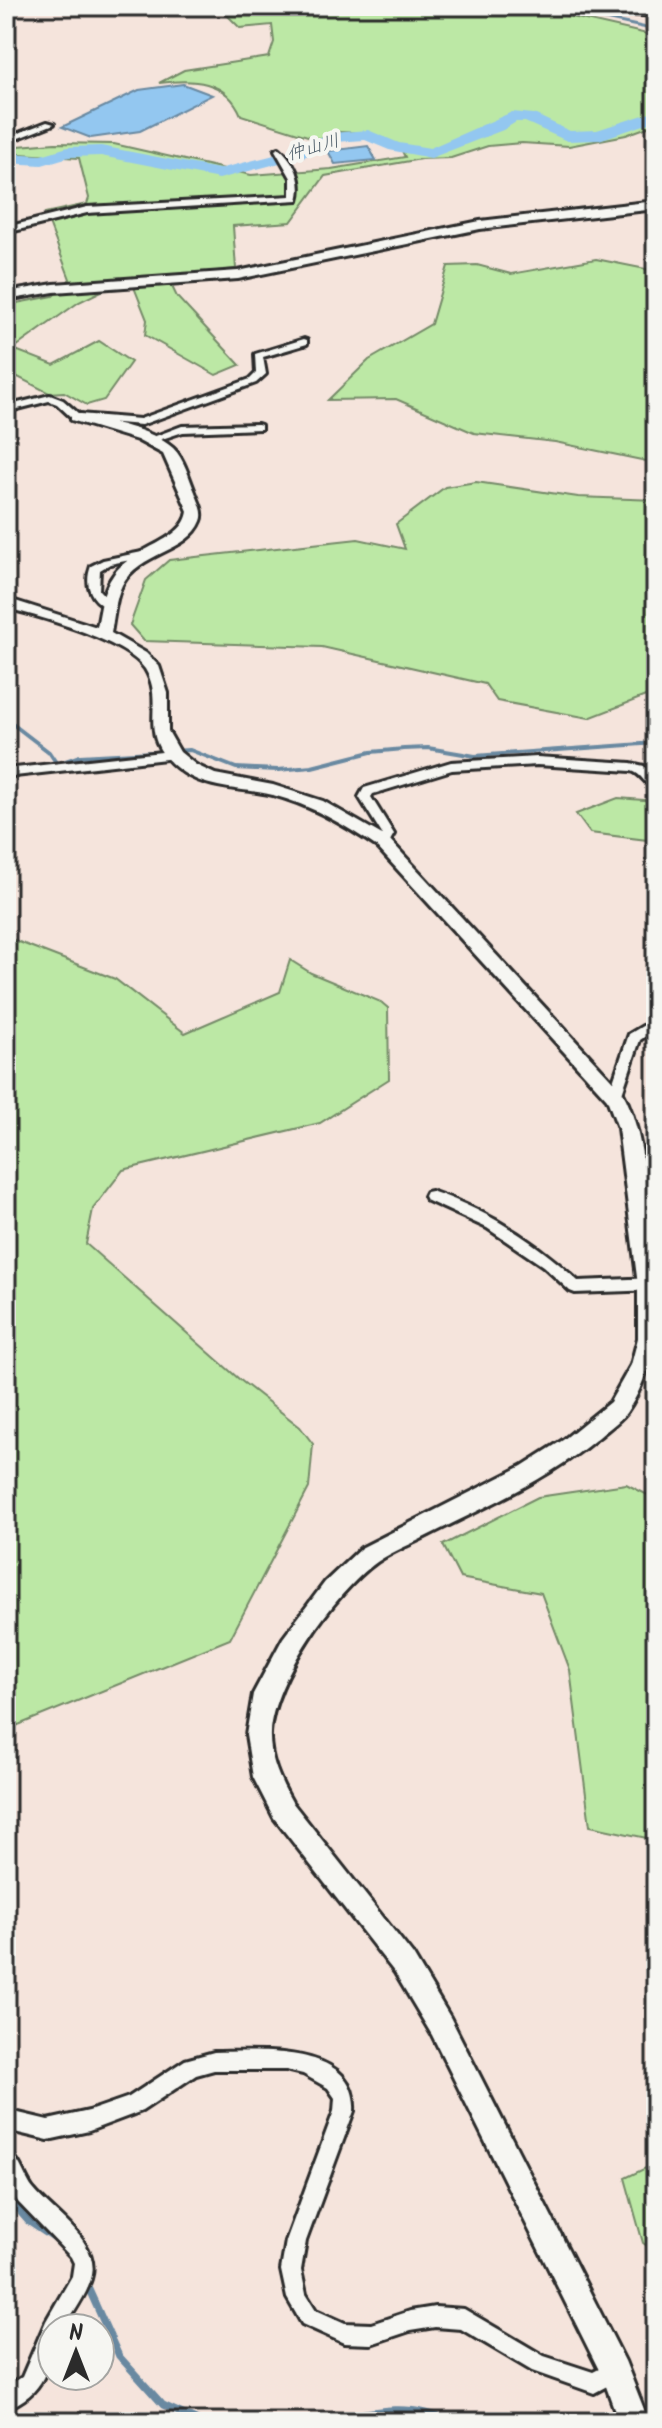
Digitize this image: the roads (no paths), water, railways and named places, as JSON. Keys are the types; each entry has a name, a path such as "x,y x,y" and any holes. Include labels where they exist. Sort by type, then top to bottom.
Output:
{"street":[{"path":"6,8 21,6"},
{"path":"551,6 656,14"},
{"path":"6,141 50,124"},
{"path":"6,230 87,210 295,198 293,168 279,150"},
{"path":"6,296 54,288 238,275 480,225 656,205"},
{"path":"76,417 121,421 155,419 253,381 261,374 258,356 304,342"},
{"path":"6,409 50,398 60,402 76,417 150,440 173,457 195,511 194,521 182,536 142,555 107,562 95,568 91,579 96,598 108,605"},
{"path":"150,440 182,429 258,427"},
{"path":"103,635 112,589 121,574 142,555"},
{"path":"6,603 103,635 139,653 152,668 158,690 159,733 171,755 193,772 272,790 322,806 348,818 383,843 615,1096 628,1128 652,1284 648,1338 641,1366 618,1408 571,1447 530,1473 369,1555 333,1589 291,1646 265,1694 258,1735 265,1777 283,1810 404,1964 441,2026 615,2371 634,2422"},
{"path":"6,773 171,755"},
{"path":"383,843 388,834 371,811 365,797 368,791 451,766 537,761 631,767 640,769 656,786"},
{"path":"615,1096 634,1037 656,1023"},
{"path":"431,1196 492,1224 548,1262 575,1287 652,1284"},
{"path":"6,2120 48,2130 89,2121 135,2104 192,2067 214,2061 286,2061 306,2065 335,2081 345,2096 344,2111 296,2241 291,2270 297,2298 309,2317 344,2333 371,2334 410,2321 435,2317 464,2319 539,2364 594,2383 615,2371"},
{"path":"6,2161 25,2195 78,2250 84,2263 81,2279 63,2312"},
{"path":"6,2399 29,2384 36,2368"}],"water":[{"path":"183,84 212,95 140,131 91,138 62,127 139,90"},
{"path":"368,146 376,160 335,164 328,151"}],"waterway":[{"path":"545,6 656,30"},
{"name":"仲山川","path":"6,158 42,160 68,152 101,151 219,174 300,153 331,138 368,135 395,147 431,153 497,127 512,117 528,117 567,136 599,135 656,116"},
{"path":"6,694 6,718"},
{"path":"6,719 49,752 57,764 80,756 190,750 236,768 278,770 312,767 371,752 404,749 428,748 475,756 656,743"},
{"path":"6,2196 28,2221 55,2239"},
{"path":"86,2283 119,2356 163,2405 200,2422"},
{"path":"318,2422 385,2410 418,2411 450,2422"}]}
